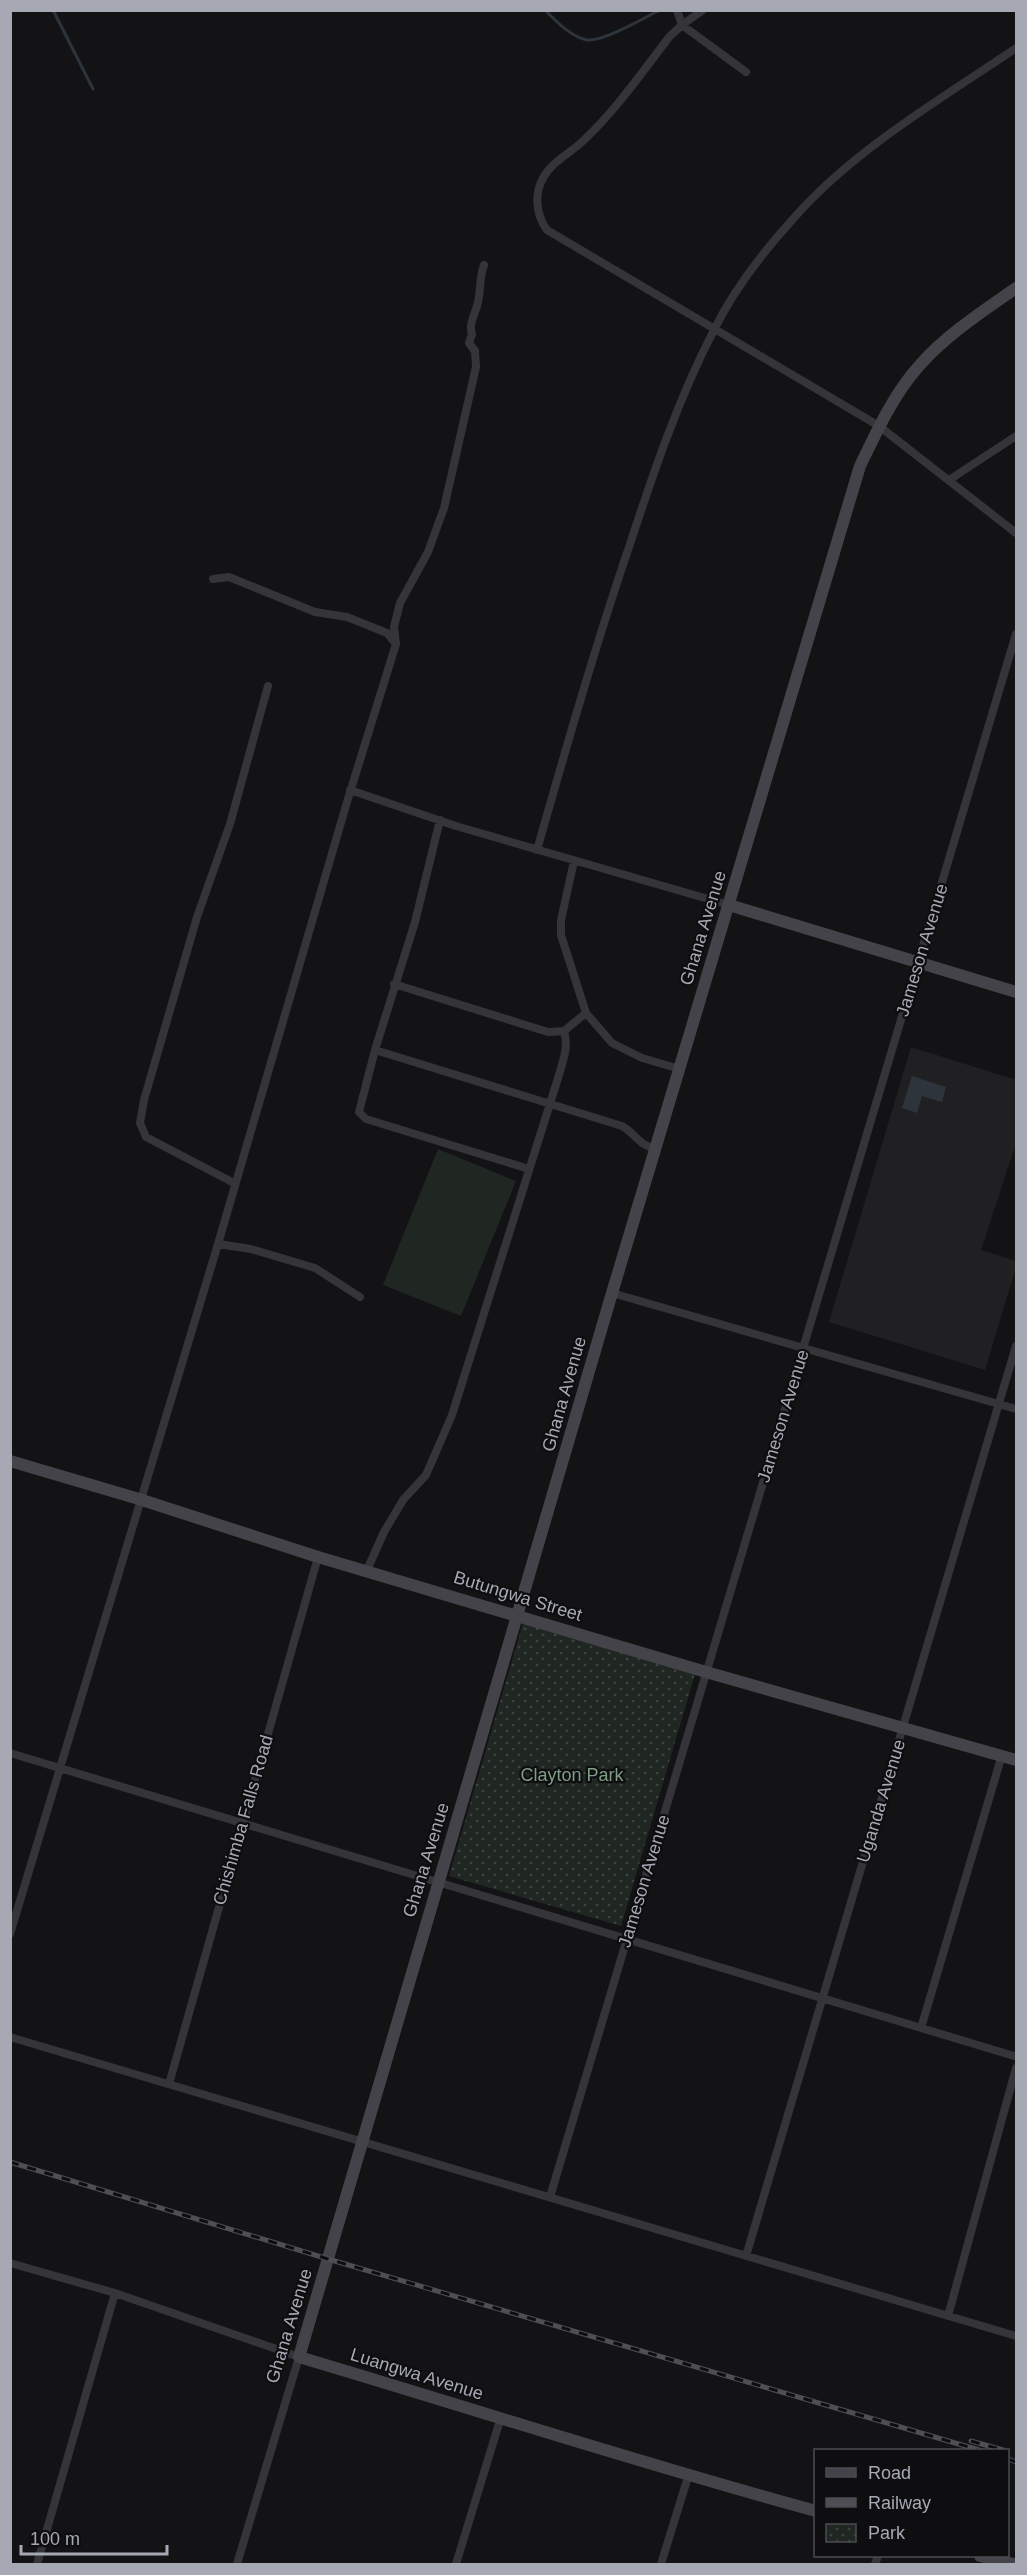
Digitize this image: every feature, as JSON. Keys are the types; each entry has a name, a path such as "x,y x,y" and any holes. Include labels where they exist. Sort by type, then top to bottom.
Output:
{"main road":[{"name":"Ghana Avenue","path":"299,2357 612,1293 860,466 879,426 905,384 936,349 1017,288"},
{"path":"729,905 1017,992"},
{"name":"Butungwa Street","path":"10,1461 139,1499 318,1557 706,1672 1017,1760"},
{"name":"Luangwa Avenue","path":"299,2357 501,2417 688,2477 814,2510"},
{"path":"984,2557 1014,2565"}],"street":[{"path":"677,10 682,25 746,72"},
{"path":"703,10 670,36 584,141 560,159 543,177 537,204 540,220 548,230 879,426 1017,533"},
{"path":"537,850 607,612 646,494 674,419 714,328 758,262 793,218 835,175 918,114 1017,48"},
{"path":"10,1934 139,1499 218,1244 350,790 396,644 394,627 400,603 428,552 444,508 476,367 476,351 469,343 472,334 470,330 479,301 478,286 484,265"},
{"path":"949,480 1017,436"},
{"path":"213,579 229,578 315,612 347,617 387,633 396,644"},
{"name":"Jameson Avenue","path":"550,2198 1017,634"},
{"path":"234,1183 146,1137 140,1123 144,1100 197,917 230,824 260,721 267,686"},
{"path":"350,790 537,850 729,905"},
{"path":"440,820 415,922 394,984 358,1107 362,1116 529,1169"},
{"path":"574,861 561,920 561,934 586,1013 612,1043 642,1058 680,1069"},
{"path":"394,984 548,1032 564,1032 586,1013"},
{"path":"367,1570 384,1532 403,1500 426,1475 452,1415 566,1051 567,1040 564,1032"},
{"path":"375,1050 464,1075 622,1126 629,1130 643,1146 656,1149"},
{"path":"218,1244 251,1249 315,1268 360,1297"},
{"path":"612,1293 1017,1409"},
{"name":"Uganda Avenue","path":"746,2256 1017,1346"},
{"name":"Chishimba Falls Road","path":"169,2084 318,1557"},
{"path":"10,1753 1016,2057"},
{"path":"921,2028 1002,1755"},
{"path":"10,2037 1017,2336"},
{"path":"948,2316 1017,2068"},
{"name":"Luangwa Avenue","path":"10,2263 115,2293 299,2357"},
{"path":"36,2565 115,2293"},
{"name":"Ghana Avenue","path":"237,2565 299,2357"},
{"path":"456,2565 501,2417"},
{"path":"661,2565 688,2477"}],"shaded area":[{"path":"911,1047 1016,1080 1016,1143 981,1250 1016,1261 1016,1267 985,1370 829,1322"},
{"path":"912,1076 946,1087 942,1102 922,1096 917,1113 902,1108"}],"green space":[{"path":"438,1149 516,1181 461,1316 383,1285"},
{"name":"Clayton Park","path":"523,1623 695,1674 621,1926 449,1876"}],"waterway":[{"path":"53,10 93,89"},
{"path":"545,10 570,32 587,40 594,40 613,33 660,10"}],"railway":[{"path":"10,2162 328,2259 976,2449"},
{"path":"971,2441 999,2449"},
{"path":"1009,2459 1016,2462"}]}
